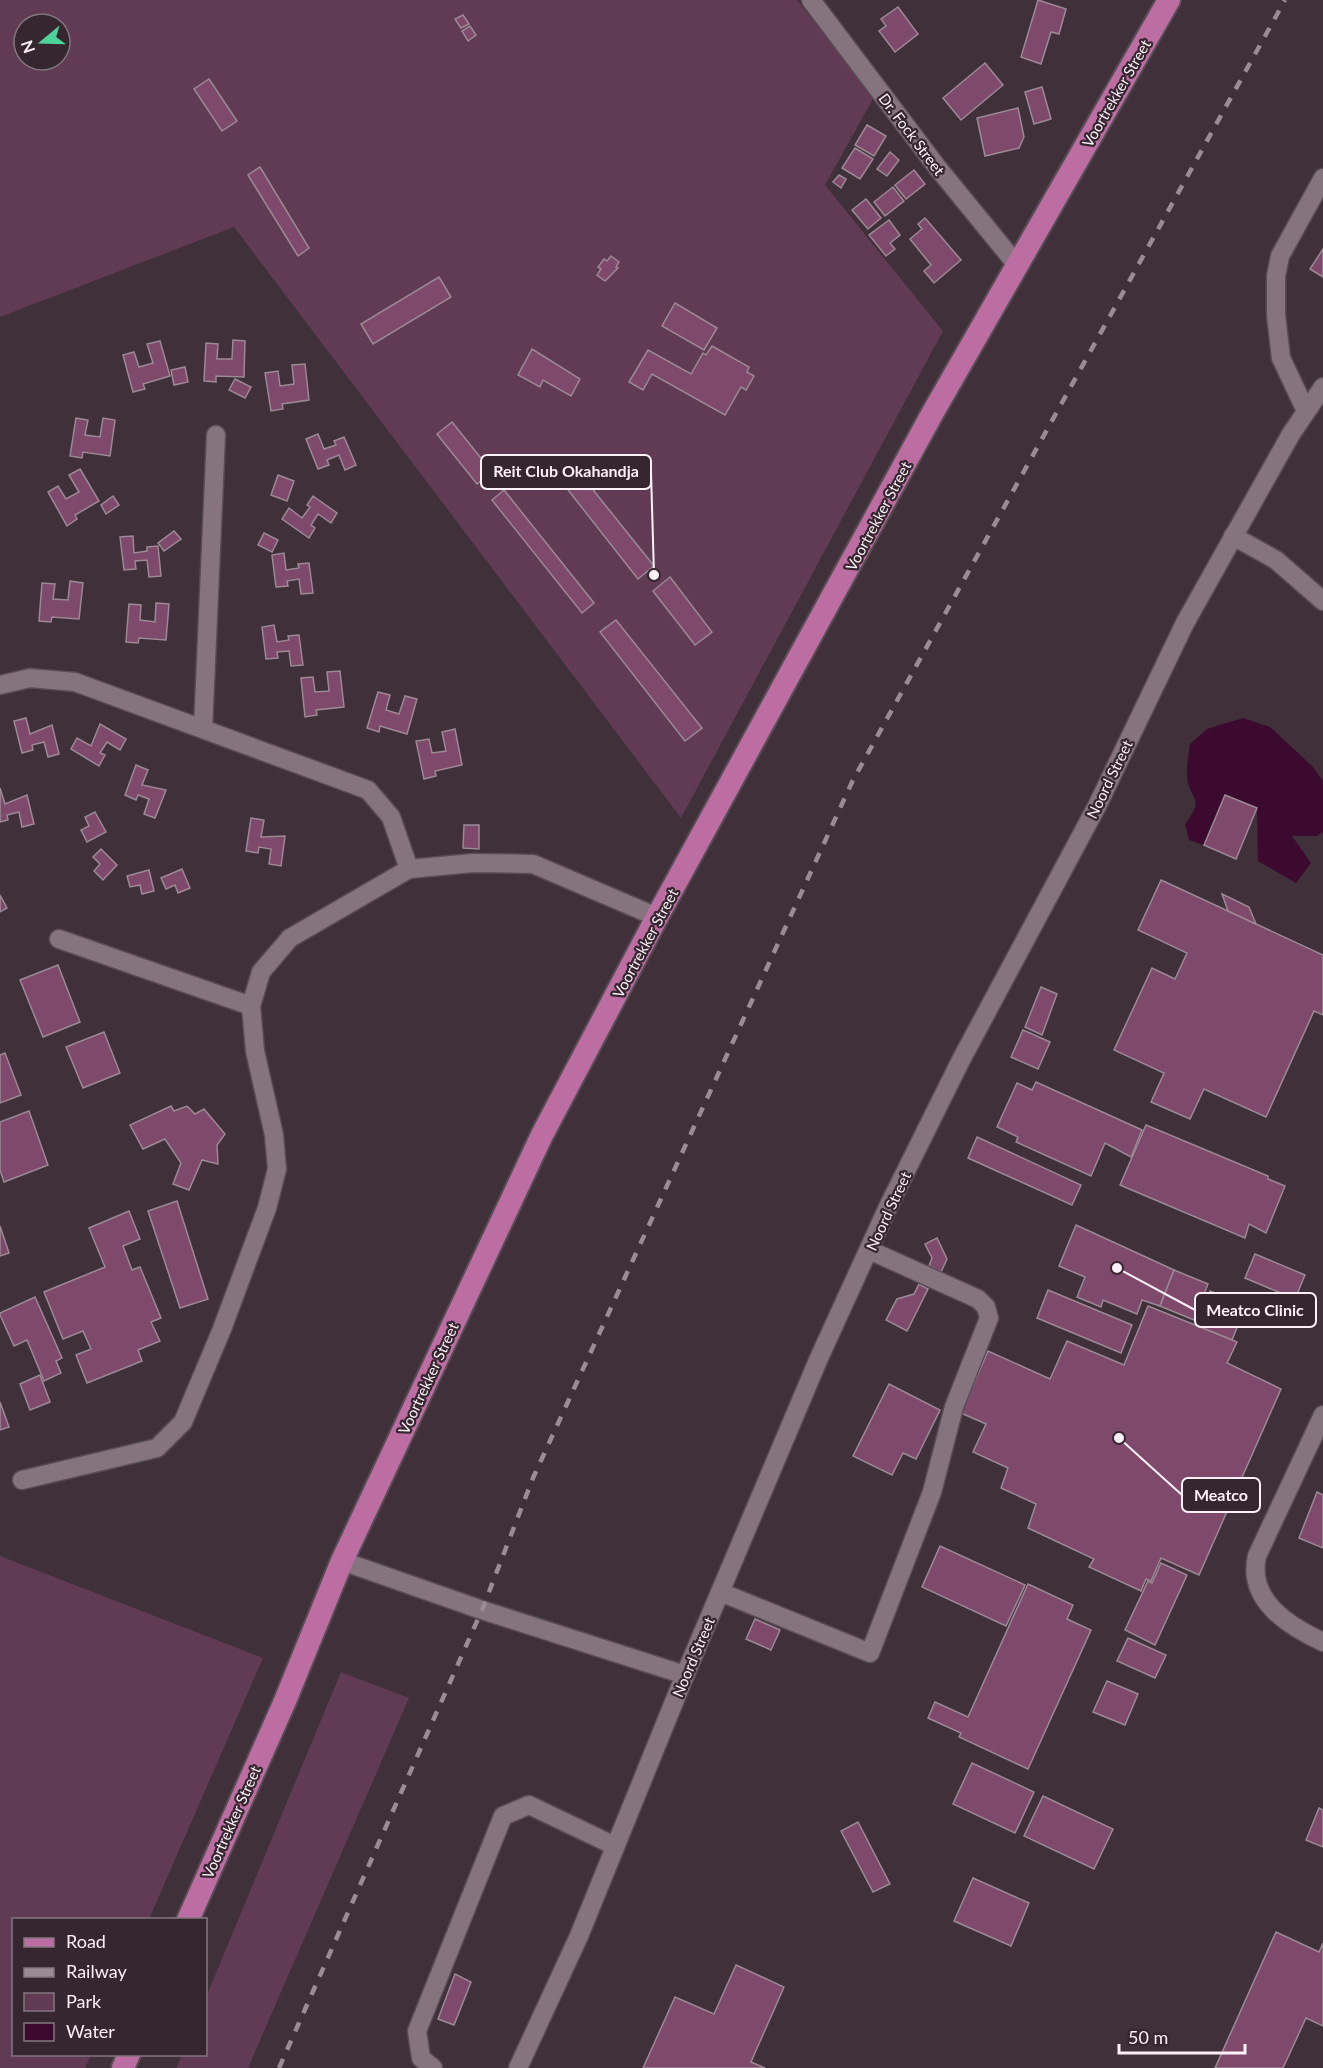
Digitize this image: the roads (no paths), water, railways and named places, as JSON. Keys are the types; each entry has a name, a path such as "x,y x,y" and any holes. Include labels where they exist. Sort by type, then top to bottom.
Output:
{"main road":[{"name":"Voortrekker Street","path":"190,1918 285,1701 342,1562 542,1136 657,917 932,414 1169,0"}],"street":[{"name":"Dr. Fock Street","path":"811,0 937,167 1017,265"},
{"path":"1306,411 1281,358 1276,315 1276,276 1280,256 1323,178"},
{"name":"Noord Street","path":"518,2068 579,1936 720,1592 819,1358 869,1250 961,1060 1091,816 1185,623 1306,411 1323,387"},
{"path":"203,729 216,435"},
{"path":"1233,536 1276,560 1323,601"},
{"path":"0,685 30,678 75,682 368,790 391,818 409,868"},
{"path":"22,1480 157,1448 183,1422 222,1329 267,1208 277,1169 274,1135 255,1051 251,1006 261,972 290,938 409,868 473,863 533,864 657,917"},
{"path":"59,939 251,1006"},
{"path":"720,1592 870,1653 932,1492 954,1407 990,1318 986,1307 978,1299 869,1250"},
{"path":"1323,1414 1257,1556 1254,1572 1258,1589 1268,1604 1300,1632 1323,1642"},
{"path":"342,1562 482,1611 685,1675"},
{"path":"433,2068 421,2058 417,2031 503,1816 529,1805 615,1846"}],"water":[{"path":"1243,718 1270,727 1313,767 1323,781 1323,832 1317,836 1292,836 1311,863 1296,883 1258,861 1257,808 1225,795 1204,845 1189,840 1185,824 1196,803 1187,777 1190,744 1207,729"}],"railway":[{"path":"279,2068 482,1610 533,1478 853,780 1285,0"}],"place":[{"name":"Reit Club Okahandja","path":"654,575"},
{"name":"Meatco Clinic","path":"1117,1268"},
{"name":"Meatco","path":"1119,1438"}]}
